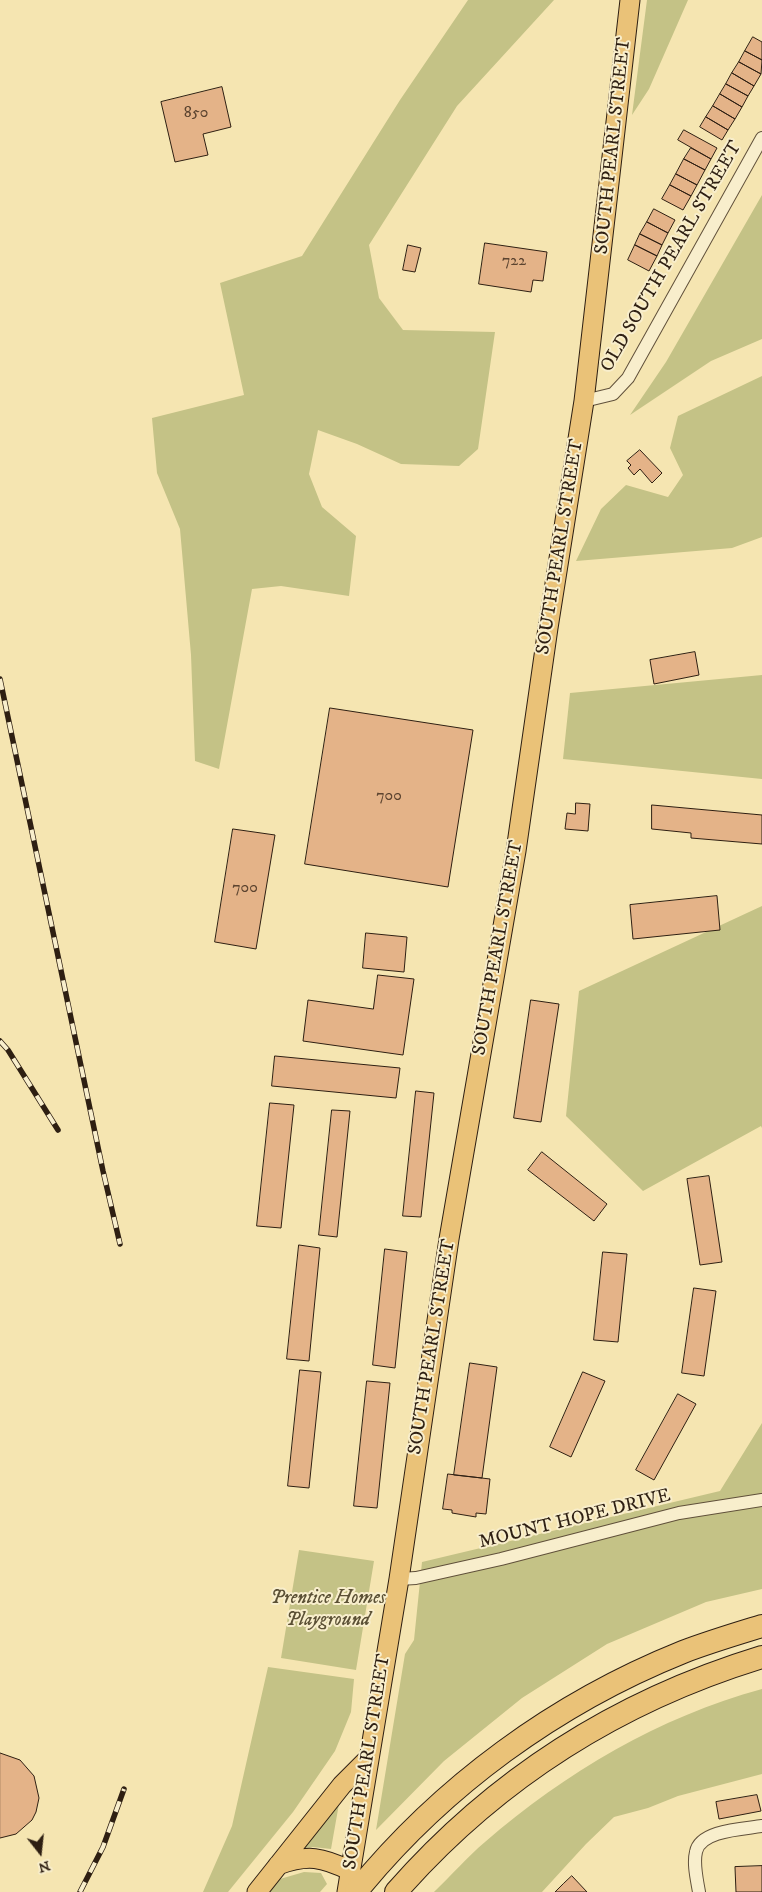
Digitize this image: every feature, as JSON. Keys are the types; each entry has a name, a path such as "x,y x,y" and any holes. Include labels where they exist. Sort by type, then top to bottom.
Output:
{"highway":[{"path":"353,1881 470,1778 539,1727 609,1686 684,1652 762,1626"},
{"path":"396,1892 436,1848 490,1799 590,1731 661,1694 701,1677 762,1657"}],"main road":[{"name":"SOUTH PEARL STREET","path":"347,1892 353,1881 368,1759 398,1579 449,1239 516,851 548,628 584,401 630,0"},
{"path":"257,1892 342,1785 368,1759"},
{"path":"278,1865 300,1858 317,1858 335,1863 353,1881"}],"street":[{"name":"OLD SOUTH PEARL STREET","path":"584,401 613,394 628,378 762,138"},
{"name":"MOUNT HOPE DRIVE","path":"398,1579 416,1578 501,1559 679,1513 762,1500"},
{"path":"699,1892 695,1855 703,1839 717,1833 762,1826"}],"green space":[{"path":"468,0 554,0 457,106 369,245 379,298 403,330 495,332 478,449 459,466 401,464 357,444 318,430 309,474 322,507 356,536 349,596 281,586 252,589 219,769 195,761 191,655 180,529 157,473 152,418 244,395 220,283 302,256 400,100"},
{"path":"647,0 688,0 649,89 632,115"},
{"path":"762,195 762,339 711,361 630,415 666,362"},
{"path":"762,376 762,537 732,548 576,561 601,509 626,485 668,497 683,475 670,448 678,416"},
{"path":"762,675 762,779 563,759 570,693"},
{"path":"762,906 762,1128 761,1126 643,1191 566,1116 579,991"},
{"path":"762,1423 762,1589 706,1602 607,1644 522,1698 444,1761 376,1830 405,1654 414,1640 422,1562 720,1491"},
{"name":"Prentice Homes Playground","path":"299,1550 374,1561 356,1670 281,1658"},
{"path":"268,1667 354,1679 351,1712 335,1751 293,1812 228,1892 203,1892 232,1826"},
{"path":"762,1689 762,1774 678,1796 648,1808 614,1817 586,1844 542,1892 434,1892 472,1854 516,1816 581,1770 650,1731 724,1701"},
{"path":"340,1798 331,1849 313,1847 294,1850"},
{"path":"304,1872 321,1873 327,1884 320,1892 270,1892 280,1879"}],"building":[{"path":"753,37 762,42 762,60 745,51"},
{"path":"745,51 762,60 761,74 739,62"},
{"path":"739,62 761,74 754,86 732,73"},
{"path":"732,73 754,86 748,96 726,84"},
{"path":"726,84 748,96 742,107 720,94"},
{"path":"222,87 231,127 203,134 208,155 175,162 161,102"},
{"path":"720,94 742,107 735,119 713,106"},
{"path":"713,106 735,119 728,130 706,117"},
{"path":"706,117 728,130 722,140 700,127"},
{"path":"684,130 717,148 711,159 678,140"},
{"path":"691,148 711,159 705,170 684,159"},
{"path":"684,159 705,170 697,185 676,174"},
{"path":"676,174 697,185 691,196 670,185"},
{"path":"670,185 691,196 683,210 662,199"},
{"path":"654,209 675,220 668,233 647,222"},
{"path":"647,222 668,233 662,245 640,234"},
{"path":"640,234 662,245 657,256 635,245"},
{"path":"485,243 547,252 543,281 533,280 531,292 479,284"},
{"path":"408,245 421,248 415,272 403,270"},
{"path":"635,245 657,256 649,271 628,260"},
{"path":"640,450 662,473 652,483 640,469 634,475 628,468 631,465 627,461"},
{"path":"695,652 699,675 654,684 650,660"},
{"path":"330,708 473,730 448,887 305,864"},
{"path":"576,803 590,804 588,831 565,829 567,813 575,814"},
{"path":"652,805 762,815 762,844 691,838 691,833 652,829"},
{"path":"233,829 275,835 256,949 215,942"},
{"path":"717,896 720,930 633,939 630,905"},
{"path":"366,933 407,937 404,972 363,968"},
{"path":"378,975 414,979 403,1055 303,1041 308,1000 373,1009"},
{"path":"531,1000 559,1004 541,1122 514,1118"},
{"path":"275,1056 400,1068 396,1098 272,1086"},
{"path":"416,1091 434,1093 421,1217 403,1216"},
{"path":"270,1103 294,1105 281,1228 257,1226"},
{"path":"332,1110 350,1111 337,1237 319,1235"},
{"path":"542,1152 607,1204 594,1221 528,1170"},
{"path":"709,1176 722,1262 700,1265 687,1179"},
{"path":"299,1245 320,1248 309,1361 287,1359"},
{"path":"385,1249 407,1252 395,1368 373,1365"},
{"path":"603,1252 627,1254 618,1342 594,1340"},
{"path":"694,1288 716,1291 704,1376 682,1373"},
{"path":"470,1363 497,1367 482,1478 454,1475"},
{"path":"300,1370 321,1372 309,1488 288,1486"},
{"path":"583,1372 605,1381 571,1457 550,1447"},
{"path":"367,1381 390,1383 377,1508 354,1506"},
{"path":"678,1394 696,1404 654,1480 636,1470"},
{"path":"448,1474 490,1479 486,1514 476,1513 476,1517 452,1513 452,1510 443,1509"},
{"path":"0,1753 20,1760 34,1776 39,1798 32,1820 16,1834 0,1838"},
{"path":"757,1795 761,1811 719,1819 716,1802"},
{"path":"762,1866 762,1892 736,1892 735,1867"},
{"path":"572,1876 587,1892 555,1892 563,1884"}],"railway":[{"path":"0,679 120,1244"},
{"path":"0,1041 8,1050 58,1130"},
{"path":"80,1892 103,1847 124,1789"}]}
